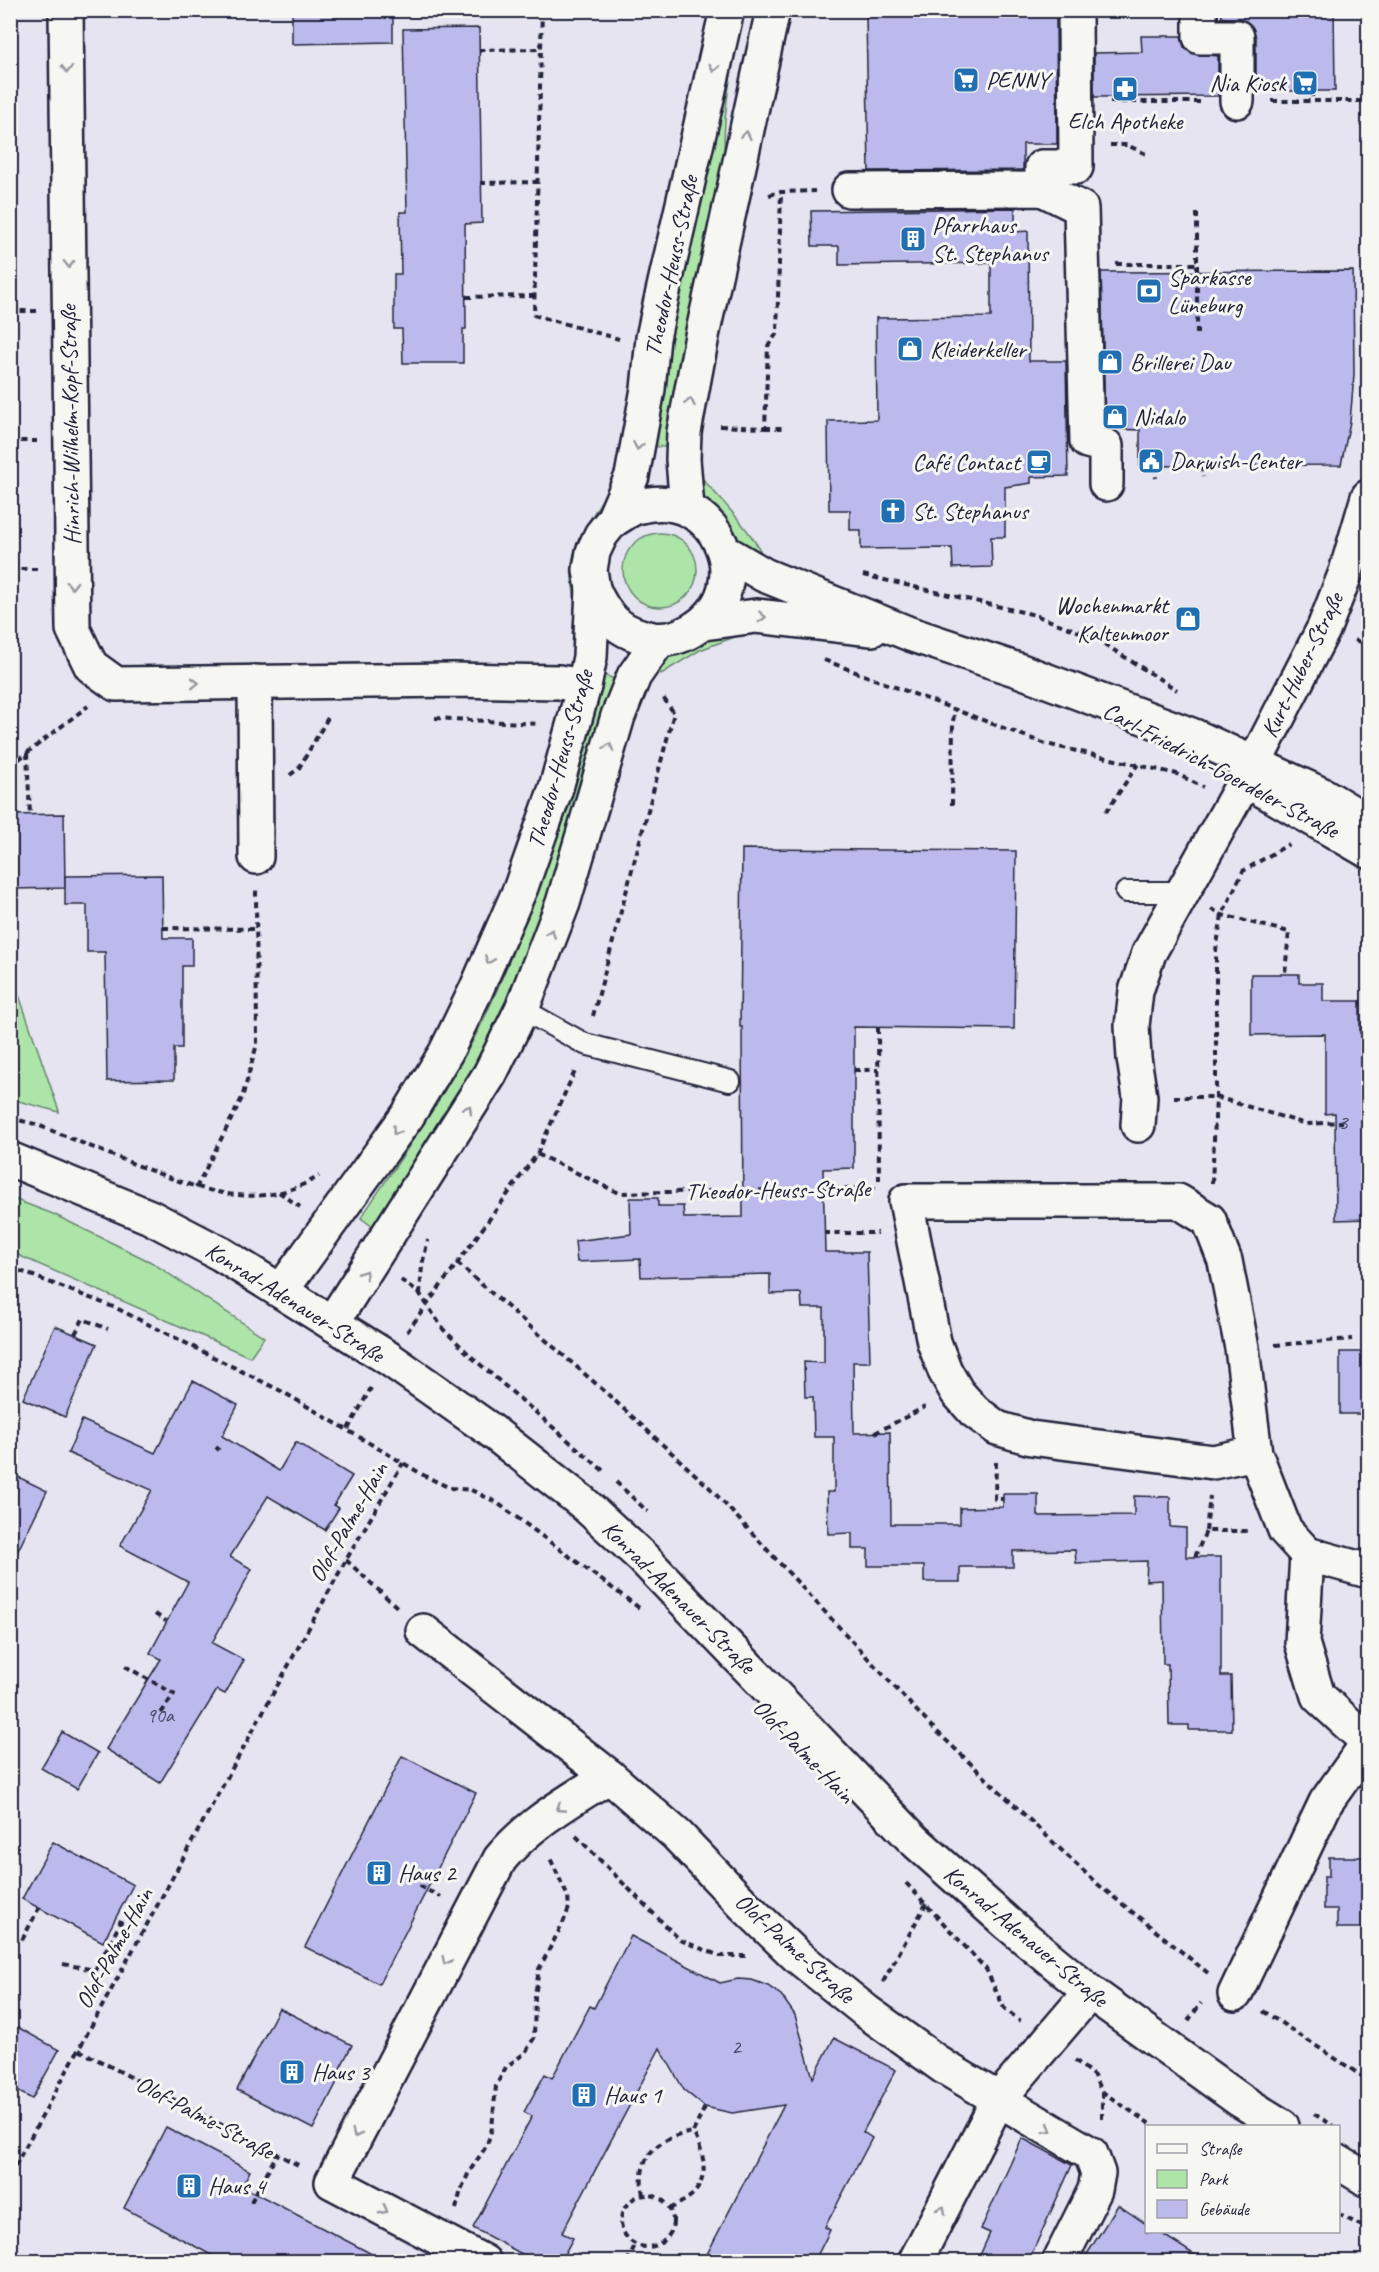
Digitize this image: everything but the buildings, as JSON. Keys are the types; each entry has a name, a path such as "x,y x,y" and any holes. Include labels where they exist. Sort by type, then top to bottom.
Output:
{"street":[{"name":"Hinrich-Wilhelm-Kopf-Straße","path":"66,10 73,629 91,666 116,684"},
{"name":"Theodor-Heuss-Straße","path":"281,1291 408,1115 446,1052 476,990 520,887 556,788 572,684 590,657 593,589 590,570 593,552 601,535 613,520 632,476 637,457 658,316 727,10"},
{"name":"Theodor-Heuss-Straße","path":"687,508 683,459 684,432 702,336 773,10"},
{"path":"1042,189 1042,167 1076,167 1075,10"},
{"path":"1200,10 1200,37 1237,37 1237,102"},
{"path":"849,190 1042,189 1081,208 1087,441 1106,446 1106,484"},
{"name":"Kurt-Huber-Straße","path":"1139,1111 1132,1026 1136,991 1149,953 1250,772 1324,628 1346,572 1368,497"},
{"name":"Theodor-Heuss-Straße","path":"593,589 602,609 617,626 637,636 659,640 683,635 704,623 717,609 725,591 728,572 725,552 717,534 704,519 687,508 661,503 636,507 613,520"},
{"name":"Carl-Friedrich-Goerdeler-Straße","path":"725,552 764,575 910,634 992,661 1194,736 1368,850"},
{"name":"Carl-Friedrich-Goerdeler-Straße","path":"704,623 756,616 910,634"},
{"name":"Theodor-Heuss-Straße","path":"332,1323 484,1083 522,1009 563,903 618,716 634,676 659,640"},
{"path":"116,684 454,680 572,684"},
{"path":"255,682 256,856"},
{"name":"Carl-Friedrich-Goerdeler-Straße","path":"1250,772 1323,795 1368,822"},
{"name":"Konrad-Adenauer-Straße","path":"10,1159 150,1217 221,1254 388,1358 489,1429 582,1502 643,1558 914,1840 1007,1923 1090,1992 1240,2100 1294,2117"},
{"path":"1255,1452 1213,1462 1031,1438 997,1428 974,1411 957,1392 945,1371 934,1342 899,1207 1178,1201 1209,1220 1226,1261 1242,1348 1255,1452 1286,1530 1307,1554 1368,1571"},
{"path":"1235,1994 1326,1802 1368,1743 1318,1696 1302,1643 1307,1554"},
{"name":"Olof-Palme-Straße","path":"423,1630 609,1776 677,1834 797,1956 867,2012 944,2067 1090,2154 1098,2173 1095,2190 1059,2262"},
{"path":"484,2262 332,2182 500,1859 514,1841 559,1818 609,1776"},
{"path":"915,2262 998,2100 1090,1992"},
{"path":"1340,2163 1368,2180"}],"lane":[{"path":"1126,892 1184,892"},
{"path":"522,1009 585,1044 730,1081"}],"path":[{"path":"542,10 534,315 623,340"},
{"path":"479,50 542,49"},
{"path":"1312,91 1312,101"},
{"path":"1124,96 1124,102"},
{"path":"480,183 539,182"},
{"path":"765,428 768,346 777,333 781,192"},
{"path":"1197,212 1197,334"},
{"path":"1082,264 1197,264"},
{"path":"466,297 535,296"},
{"path":"712,426 783,428"},
{"path":"1154,466 1156,478"},
{"path":"1202,466 1203,477"},
{"path":"862,575 1035,615 1094,637 1180,692"},
{"path":"820,659 1046,744 1138,764 1106,812"},
{"path":"10,766 116,684"},
{"path":"432,717 549,725 572,684"},
{"path":"425,1306 537,1154 575,1074 674,713 661,694"},
{"path":"952,806 955,708"},
{"path":"255,792 273,787 299,768 331,712"},
{"path":"27,752 30,815"},
{"path":"1209,1220 1216,1097 1216,950 1222,915 1243,871 1298,839"},
{"path":"196,1188 242,1098 257,1044 256,856"},
{"path":"1184,892 1222,915 1289,932 1285,973"},
{"path":"163,928 256,929"},
{"path":"824,1233 899,1207 878,1070 878,1028"},
{"path":"854,1070 878,1070"},
{"path":"1139,1111 1216,1097 1306,1124 1344,1122"},
{"path":"10,1118 35,1124 196,1188 224,1195 259,1195 303,1186 328,1170"},
{"name":"Theodor-Heuss-Straße","path":"537,1154 619,1193 899,1207"},
{"path":"457,1263 602,1389 710,1488 928,1723 1095,1882 1235,1994 1368,2080"},
{"path":"10,1267 116,1308 283,1392 403,1463"},
{"path":"420,1294 425,1306 442,1329 606,1473"},
{"path":"75,1334 83,1320 108,1329"},
{"path":"1242,1348 1352,1339"},
{"path":"875,1433 957,1392"},
{"name":"Olof-Palme-Hain","path":"10,2175 346,1560 403,1463 450,1488 471,1490 496,1502 650,1617"},
{"path":"615,1481 656,1520"},
{"path":"1195,1557 1206,1531 1286,1530"},
{"path":"346,1560 423,1630"},
{"path":"155,1614 166,1622"},
{"path":"125,1666 174,1694 160,1715"},
{"path":"451,2245 461,2190 486,2145 492,2128 496,2086 506,2067 525,2053 534,2038 535,1996 539,1969 569,1908 568,1897 551,1863 549,1849 559,1818 680,1940 720,1956 797,1956"},
{"path":"902,1879 986,1969 1004,2008 1086,2068 1094,2076 1101,2091 1150,2125"},
{"path":"867,2012 926,1904"},
{"path":"22,1940 39,1908"},
{"path":"63,1964 95,1970 121,1922 115,1919"},
{"name":"Olof-Palme-Straße","path":"79,2050 332,2182"},
{"path":"693,2132 705,2107"},
{"path":"1294,2117 1326,2125"},
{"path":"643,2195 641,2184 645,2163 655,2145 672,2136 693,2132"},
{"path":"670,2209 694,2193 703,2175 703,2151 693,2132"},
{"path":"251,2202 277,2154"},
{"path":"643,2195 659,2198 670,2209 674,2222 670,2235 660,2245 648,2248 635,2245 626,2238 621,2228 621,2217 625,2207 633,2199 643,2195"},
{"path":"1340,2215 1368,2229"},
{"path":"627,2262 635,2245"}],"green space":[{"path":"735,11 744,11 726,112 724,153 726,173 665,447 648,446 670,322"},
{"path":"694,478 702,478 748,531 763,561 741,547 700,498"},
{"path":"611,484 582,637 572,633 576,609 572,577 574,552"},
{"path":"660,533 681,539 691,549 697,570 691,591 681,601 660,607 639,601 629,591 623,570 629,549 639,539"},
{"path":"717,633 745,633 700,650 661,674 656,667 672,655"},
{"path":"599,673 617,680 514,1006 377,1230 361,1218 449,1082 480,1026 510,958 552,837"},
{"path":"11,972 59,1111 59,1112 11,1099"},
{"path":"11,1198 53,1214 151,1262 264,1337 250,1357 11,1252"}],"place":[{"name":"PENNY","path":"966,80"},
{"name":"Nia Kiosk","path":"1305,83"},
{"name":"Elch Apotheke","path":"1125,89"},
{"name":"Pfarrhaus St. Stephanus","path":"913,239"},
{"name":"Sparkasse Lüneburg","path":"1149,291"},
{"name":"Kleiderkeller","path":"910,349"},
{"name":"Brillerei Dau","path":"1110,362"},
{"name":"Nidalo","path":"1115,417"},
{"name":"Darwish-Center","path":"1151,461"},
{"name":"Café Contact","path":"1039,462"},
{"name":"St. Stephanus","path":"893,511"},
{"name":"Wochenmarkt Kaltenmoor","path":"1188,619"},
{"name":"Haus 2","path":"379,1873"},
{"name":"Haus 3","path":"292,2072"},
{"name":"Haus 1","path":"584,2095"},
{"name":"Haus 4","path":"189,2186"}]}
